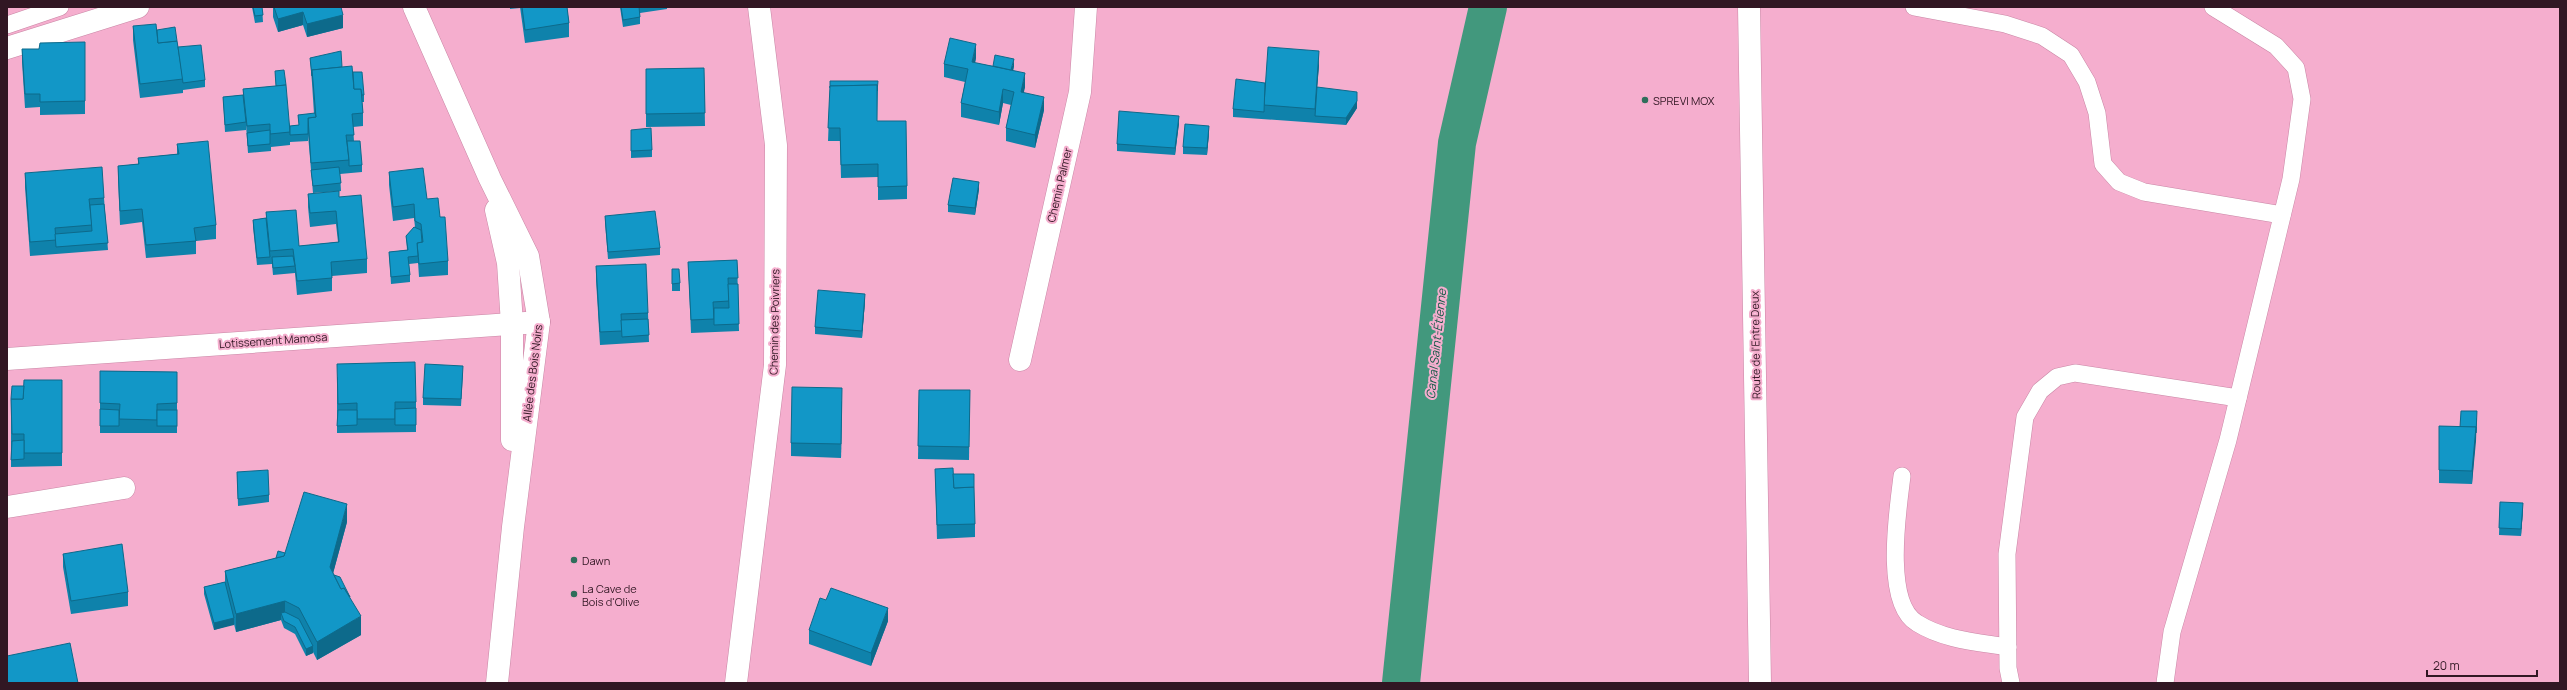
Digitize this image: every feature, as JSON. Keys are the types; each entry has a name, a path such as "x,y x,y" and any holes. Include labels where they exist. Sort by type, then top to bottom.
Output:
{"street":[{"path":"7,48 138,7"},
{"name":"Allée des Bois Noirs","path":"414,7 490,180 528,256 539,322 513,527 497,683"},
{"name":"Chemin des Poivriers","path":"736,683 775,365 776,145 760,7"},
{"name":"Chemin Palmer","path":"1020,360 1080,92 1086,7"},
{"name":"Route de l'Entre Deux","path":"1749,7 1760,683"},
{"name":"Allée des Bois Noirs","path":"490,180 508,263 512,324 513,527"},
{"name":"Lotissement Mamosa","path":"7,358 539,322"},
{"path":"7,507 124,488"}],"lane":[{"path":"7,24 60,7"},
{"path":"1914,7 2005,24 2042,36 2071,55 2087,82 2097,113 2103,164 2119,182 2144,192 2282,215"},
{"path":"2165,683 2172,632 2238,398 2291,179 2302,99 2296,68 2276,46 2213,7"},
{"path":"2011,683 2008,647 2007,554 2025,417 2040,391 2057,377 2075,373 2238,398"},
{"path":"1902,476 1894,547 1897,582 1905,610 1915,622 1942,635 2008,647"}],"building":[{"path":"253,7 262,7 263,15 255,16"},
{"path":"274,7 341,7 343,15 307,24 303,12 278,19"},
{"path":"522,7 567,7 569,23 525,30"},
{"path":"621,7 639,7 640,17 623,20"},
{"path":"156,24 158,43 177,41 183,79 140,84 133,26"},
{"path":"175,27 177,41 158,43 157,30"},
{"path":"950,38 976,44 972,62 1025,73 1021,92 1044,97 1035,135 1006,128 1014,92 1003,89 999,112 961,103 968,69 944,64"},
{"path":"85,42 85,101 40,102 40,94 25,94 22,49 39,49 40,43"},
{"path":"201,45 205,80 183,83 178,47"},
{"path":"1268,47 1319,51 1315,109 1264,105"},
{"path":"341,51 342,67 312,70 312,76 310,58"},
{"path":"995,55 1014,59 1011,70 993,66"},
{"path":"352,66 354,89 361,89 363,113 352,114 354,135 346,135 349,160 311,163 308,118 316,117 312,70"},
{"path":"704,68 705,113 646,114 646,69"},
{"path":"284,70 286,85 276,86 275,71"},
{"path":"353,72 362,72 364,95 362,95 361,89 354,89"},
{"path":"1236,79 1265,83 1264,112 1233,109"},
{"path":"830,81 878,81 877,91 877,85 830,86"},
{"path":"286,85 290,132 270,134 270,124 247,126 243,89"},
{"path":"877,85 877,121 906,121 907,186 878,187 878,164 841,165 840,128 828,128 830,86"},
{"path":"1317,87 1357,92 1357,101 1346,118 1315,116"},
{"path":"243,95 246,122 225,125 223,97"},
{"path":"1119,111 1179,116 1175,148 1117,144"},
{"path":"315,113 316,117 308,118 308,134 290,135 290,126 299,125 298,115"},
{"path":"1185,124 1209,126 1207,148 1183,147"},
{"path":"651,128 652,150 631,151 631,130"},
{"path":"270,130 270,144 248,146 247,133"},
{"path":"208,141 216,225 194,228 196,241 146,245 142,209 120,211 118,166 139,164 138,158 179,154 177,144"},
{"path":"347,141 360,141 362,165 349,166"},
{"path":"102,167 104,198 89,199 92,225 55,228 56,240 30,242 25,173"},
{"path":"339,167 341,183 313,186 311,170"},
{"path":"423,168 427,199 438,198 440,217 445,217 448,261 419,264 417,243 423,242 421,224 415,221 414,204 393,207 389,172"},
{"path":"953,178 979,182 975,208 948,205"},
{"path":"339,191 339,197 361,195 367,259 331,262 332,278 297,281 293,249 270,251 266,212 296,210 299,246 339,242 336,211 310,213 308,194"},
{"path":"104,204 108,243 56,247 55,234 92,231 90,205"},
{"path":"655,211 660,248 608,252 605,216"},
{"path":"266,218 270,257 257,258 253,220"},
{"path":"414,227 421,230 422,242 417,243 418,256 408,257 410,275 391,277 389,252 408,250 406,236"},
{"path":"293,256 295,266 273,268 272,257"},
{"path":"737,260 738,278 728,278 729,301 713,302 714,319 691,320 688,262"},
{"path":"646,264 648,313 621,314 622,331 600,332 596,266"},
{"path":"672,269 679,269 680,283 672,284"},
{"path":"728,284 738,284 739,324 714,325 714,308 729,308"},
{"path":"818,290 865,294 862,331 815,327"},
{"path":"648,319 649,335 622,337 621,320"},
{"path":"415,362 416,402 395,402 395,419 357,419 357,403 338,404 337,364"},
{"path":"425,364 463,366 461,399 423,398"},
{"path":"100,371 177,372 177,403 157,404 157,420 119,419 120,404 100,403"},
{"path":"24,380 62,380 62,453 24,453 24,434 12,434 11,399 23,399"},
{"path":"12,386 24,386 23,399 11,399"},
{"path":"792,387 842,388 841,444 791,443"},
{"path":"919,390 970,390 969,447 918,446"},
{"path":"416,408 416,425 395,425 395,409"},
{"path":"100,409 119,410 119,426 100,426"},
{"path":"157,410 177,410 177,426 157,426"},
{"path":"338,410 357,410 357,425 337,426"},
{"path":"2461,411 2477,411 2476,433 2476,427 2460,427"},
{"path":"2439,426 2476,427 2472,471 2439,470"},
{"path":"24,440 24,459 11,460 12,441"},
{"path":"953,468 954,488 974,487 975,524 937,525 935,469"},
{"path":"268,470 269,495 238,499 237,472"},
{"path":"953,474 974,474 974,487 954,488"},
{"path":"304,492 347,504 330,567 341,589 344,588 361,616 317,642 299,608 285,601 236,614 225,571 284,556"},
{"path":"2500,502 2523,503 2521,529 2499,528"},
{"path":"122,544 128,592 71,601 63,554"},
{"path":"278,551 285,553 284,556 276,558"},
{"path":"334,575 340,577 350,597 344,588 341,589"},
{"path":"225,582 234,618 214,623 204,587"},
{"path":"831,588 888,608 871,653 809,630 820,598 826,600"},
{"path":"285,612 299,619 313,646 306,649 295,627 284,621 281,613"},
{"path":"70,643 78,683 7,683 7,656"}],"waterway":[{"name":"Canal Saint-Étienne","path":"1401,683 1457,143 1488,7"}],"place":[{"name":"SPREVI MOX","path":"1645,100"},
{"name":"Dawn","path":"574,560"},
{"name":"La Cave de Bois d'Olive","path":"574,594"}]}
